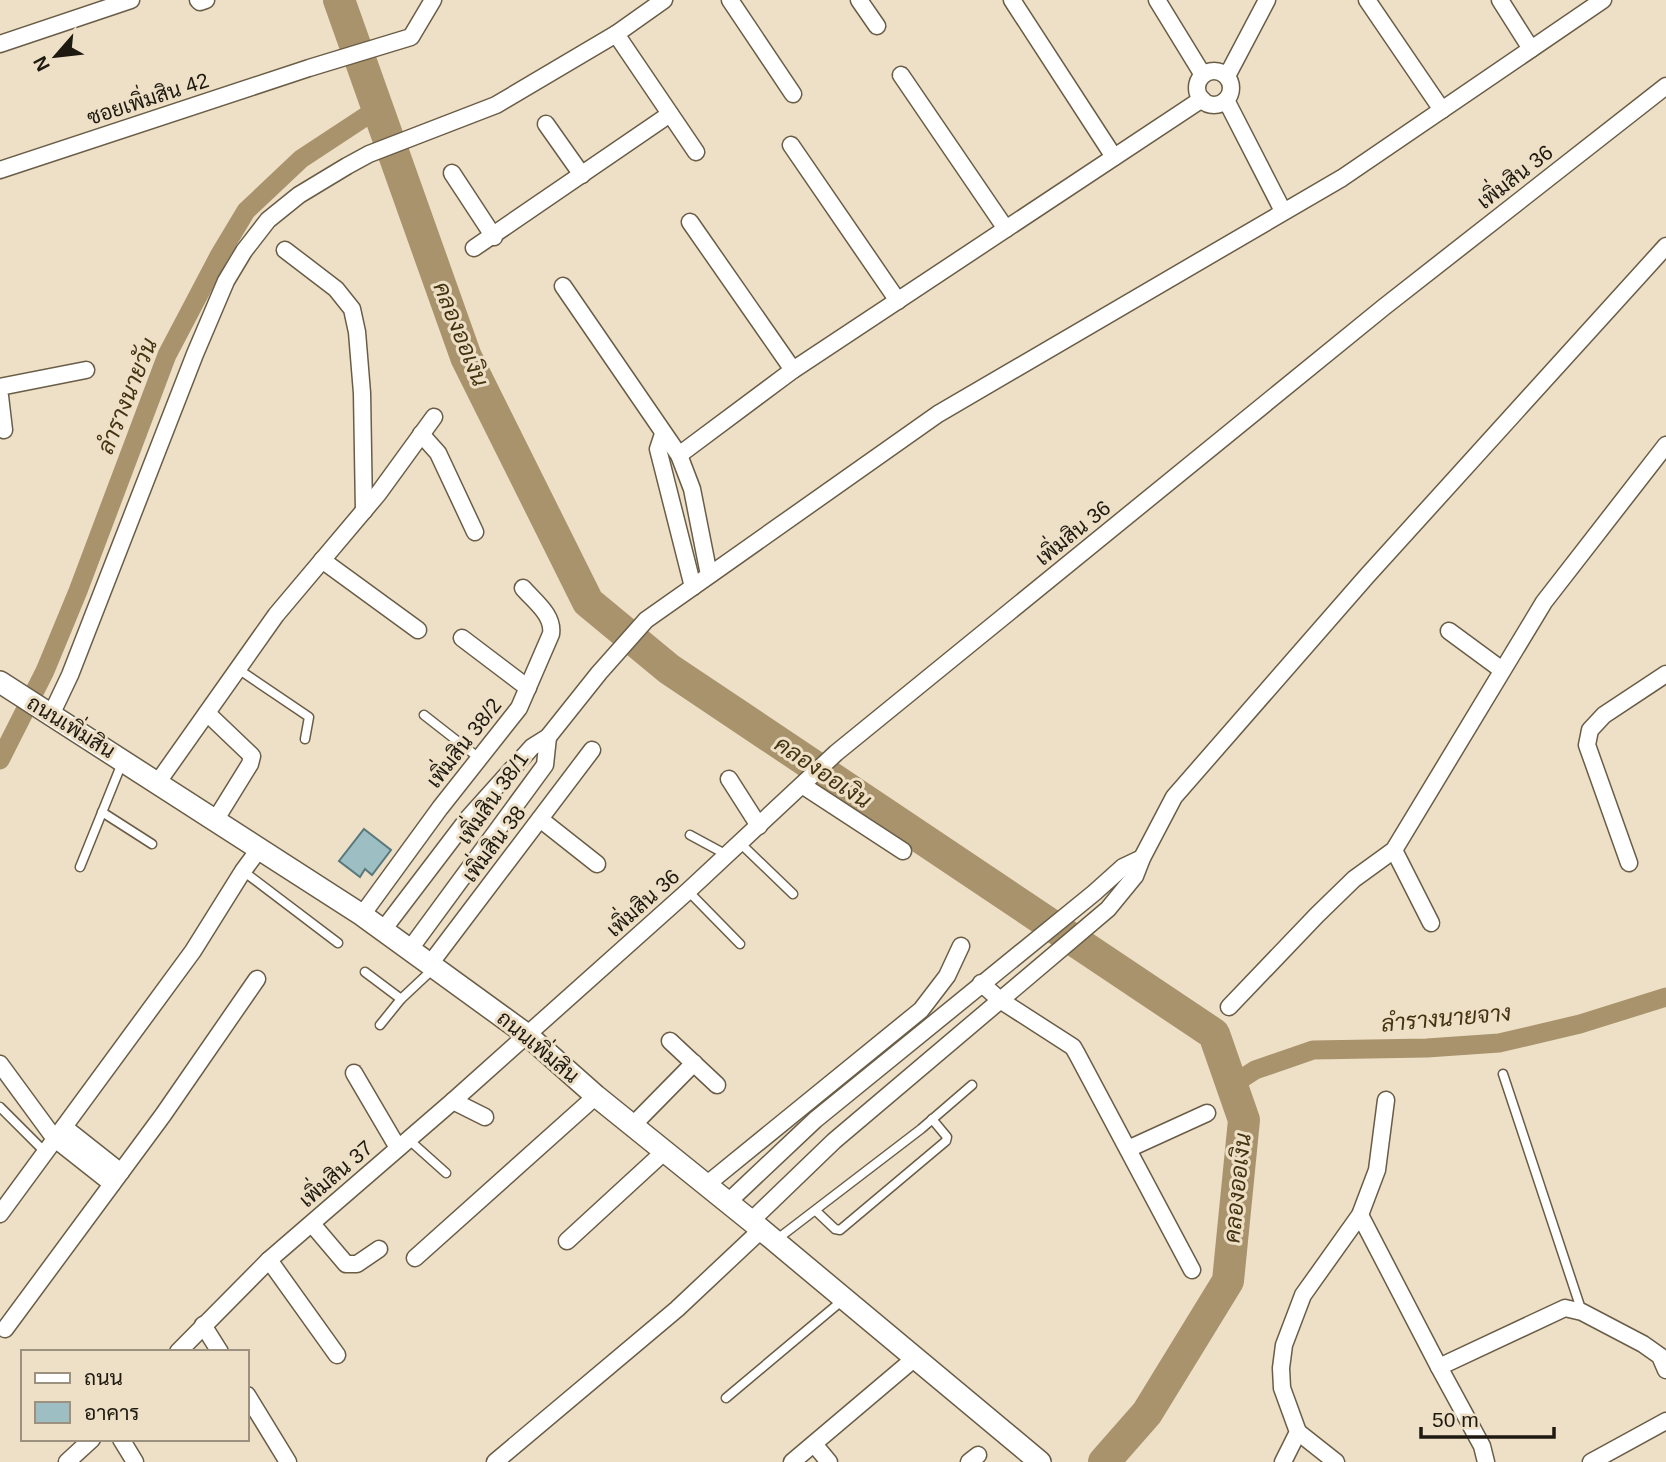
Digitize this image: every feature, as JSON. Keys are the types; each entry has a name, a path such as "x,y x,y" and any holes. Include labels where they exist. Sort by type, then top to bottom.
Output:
{"street":[{"path":"0,44 131,0"},
{"path":"198,0 205,0"},
{"name":"ซอยเพิ่มสิน 42","path":"0,170 411,37 433,0"},
{"path":"37,706 70,675 226,281 244,251 268,220 299,195 369,154 496,105 616,34 664,0"},
{"path":"730,0 793,94"},
{"path":"859,0 877,26"},
{"path":"1012,0 1114,157"},
{"path":"1157,0 1203,75"},
{"path":"1227,76 1215,71 1203,75 1197,86 1202,99 1213,105 1226,100 1231,89 1227,76 1267,0"},
{"path":"1367,0 1442,110"},
{"path":"1500,0 1531,49"},
{"path":"548,737 646,620 938,414 1342,178 1603,0"},
{"path":"616,34 696,152"},
{"path":"901,75 1006,229"},
{"name":"เพิ่มสิน 36","path":"526,1034 688,891 836,754 1384,307 1666,86"},
{"path":"679,454 793,370 1202,99"},
{"path":"1226,100 1283,211"},
{"path":"474,248 494,237 670,114"},
{"path":"546,124 582,175"},
{"path":"791,145 898,300"},
{"path":"452,173 494,237"},
{"path":"690,222 793,370"},
{"path":"495,1462 677,1309 762,1231 834,1141 1108,909 1135,876 1174,797 1366,577 1666,246"},
{"path":"285,250 336,289 352,309 357,332 362,393 365,460 363,511"},
{"path":"563,286 679,454 692,489 709,575"},
{"path":"0,387 86,370"},
{"path":"0,396 4,430"},
{"path":"158,782 276,615 363,511 434,417"},
{"path":"421,434 438,453 475,532"},
{"path":"663,434 658,449 693,587"},
{"path":"1229,1007 1354,879 1394,850 1544,602 1666,445"},
{"path":"322,560 418,630"},
{"name":"เพิ่มสิน 38/2","path":"362,915 519,708 553,625 523,588"},
{"path":"1450,631 1502,670"},
{"path":"462,638 528,688"},
{"path":"1629,863 1587,745 1590,730 1604,715 1666,674"},
{"name":"ถนนเพิ่มสิน","path":"0,682 362,915 526,1034 596,1096 1040,1462"},
{"path":"207,713 252,755 250,764 216,819"},
{"name":"เพิ่มสิน 38/1","path":"383,930 468,817 532,747 548,737"},
{"name":"เพิ่มสิน 38/1","path":"410,950 545,765 548,737"},
{"name":"เพิ่มสิน 38","path":"433,965 592,750"},
{"path":"729,779 759,826"},
{"path":"804,784 903,851"},
{"path":"495,789 514,807"},
{"path":"540,818 597,864"},
{"path":"0,1214 194,951 243,871 261,848"},
{"path":"1394,850 1431,923"},
{"path":"727,1203 815,1120 1123,867 1142,858"},
{"path":"706,1185 921,1010 947,976 961,946"},
{"path":"5,1329 257,979"},
{"path":"981,983 1000,1000 1073,1047 1192,1270"},
{"name":"เพิ่มสิน 37","path":"180,1350 269,1260 453,1101 526,1034"},
{"path":"670,1041 717,1085"},
{"path":"633,1125 694,1063"},
{"path":"0,1064 55,1139 116,1178"},
{"path":"354,1073 403,1144"},
{"path":"415,1258 596,1096"},
{"path":"1336,1462 1298,1432 1282,1388 1284,1345 1303,1294 1360,1215 1377,1170 1387,1100"},
{"path":"453,1101 485,1117"},
{"path":"1128,1149 1207,1112"},
{"path":"567,1241 665,1151"},
{"path":"1360,1215 1482,1446 1486,1462"},
{"path":"312,1224 346,1265 357,1264 379,1249"},
{"path":"269,1260 337,1355"},
{"path":"1439,1367 1564,1308 1582,1312 1643,1344 1660,1356 1666,1370"},
{"path":"203,1325 219,1350"},
{"path":"792,1462 915,1358"},
{"path":"248,1397 288,1462"},
{"path":"1591,1462 1666,1421"},
{"path":"1283,1462 1298,1432"},
{"path":"67,1462 90,1441"},
{"path":"122,1441 135,1462"},
{"path":"814,1444 829,1462"}],"lane":[{"path":"238,669 309,717 305,738"},
{"path":"424,715 479,758"},
{"path":"80,867 123,760"},
{"path":"102,813 152,844"},
{"path":"690,835 727,855"},
{"path":"740,843 793,894"},
{"path":"243,871 338,943"},
{"path":"688,891 740,944"},
{"path":"380,1026 433,965"},
{"path":"365,972 401,999"},
{"path":"1503,1073 1582,1312"},
{"path":"762,1231 816,1211 972,1084"},
{"path":"0,1107 55,1139"},
{"path":"816,1211 840,1230 946,1141 947,1137 932,1119"},
{"path":"403,1144 446,1173"},
{"path":"726,1398 844,1299"}],"building":[{"path":"364,829 391,850 372,875 365,869 360,877 339,861"}],"waterway":[{"name":"คลองออเงิน","path":"339,0 466,357 588,602 669,669 1214,1034 1244,1120 1228,1281 1147,1413 1104,1462"},
{"name":"ลำรางนายวัน","path":"0,760 45,671 78,591 167,355 219,256 246,211 301,159 377,109"},
{"name":"ลำรางนายจาง","path":"1232,1085 1255,1070 1313,1050 1427,1048 1499,1043 1580,1024 1666,997"}]}
